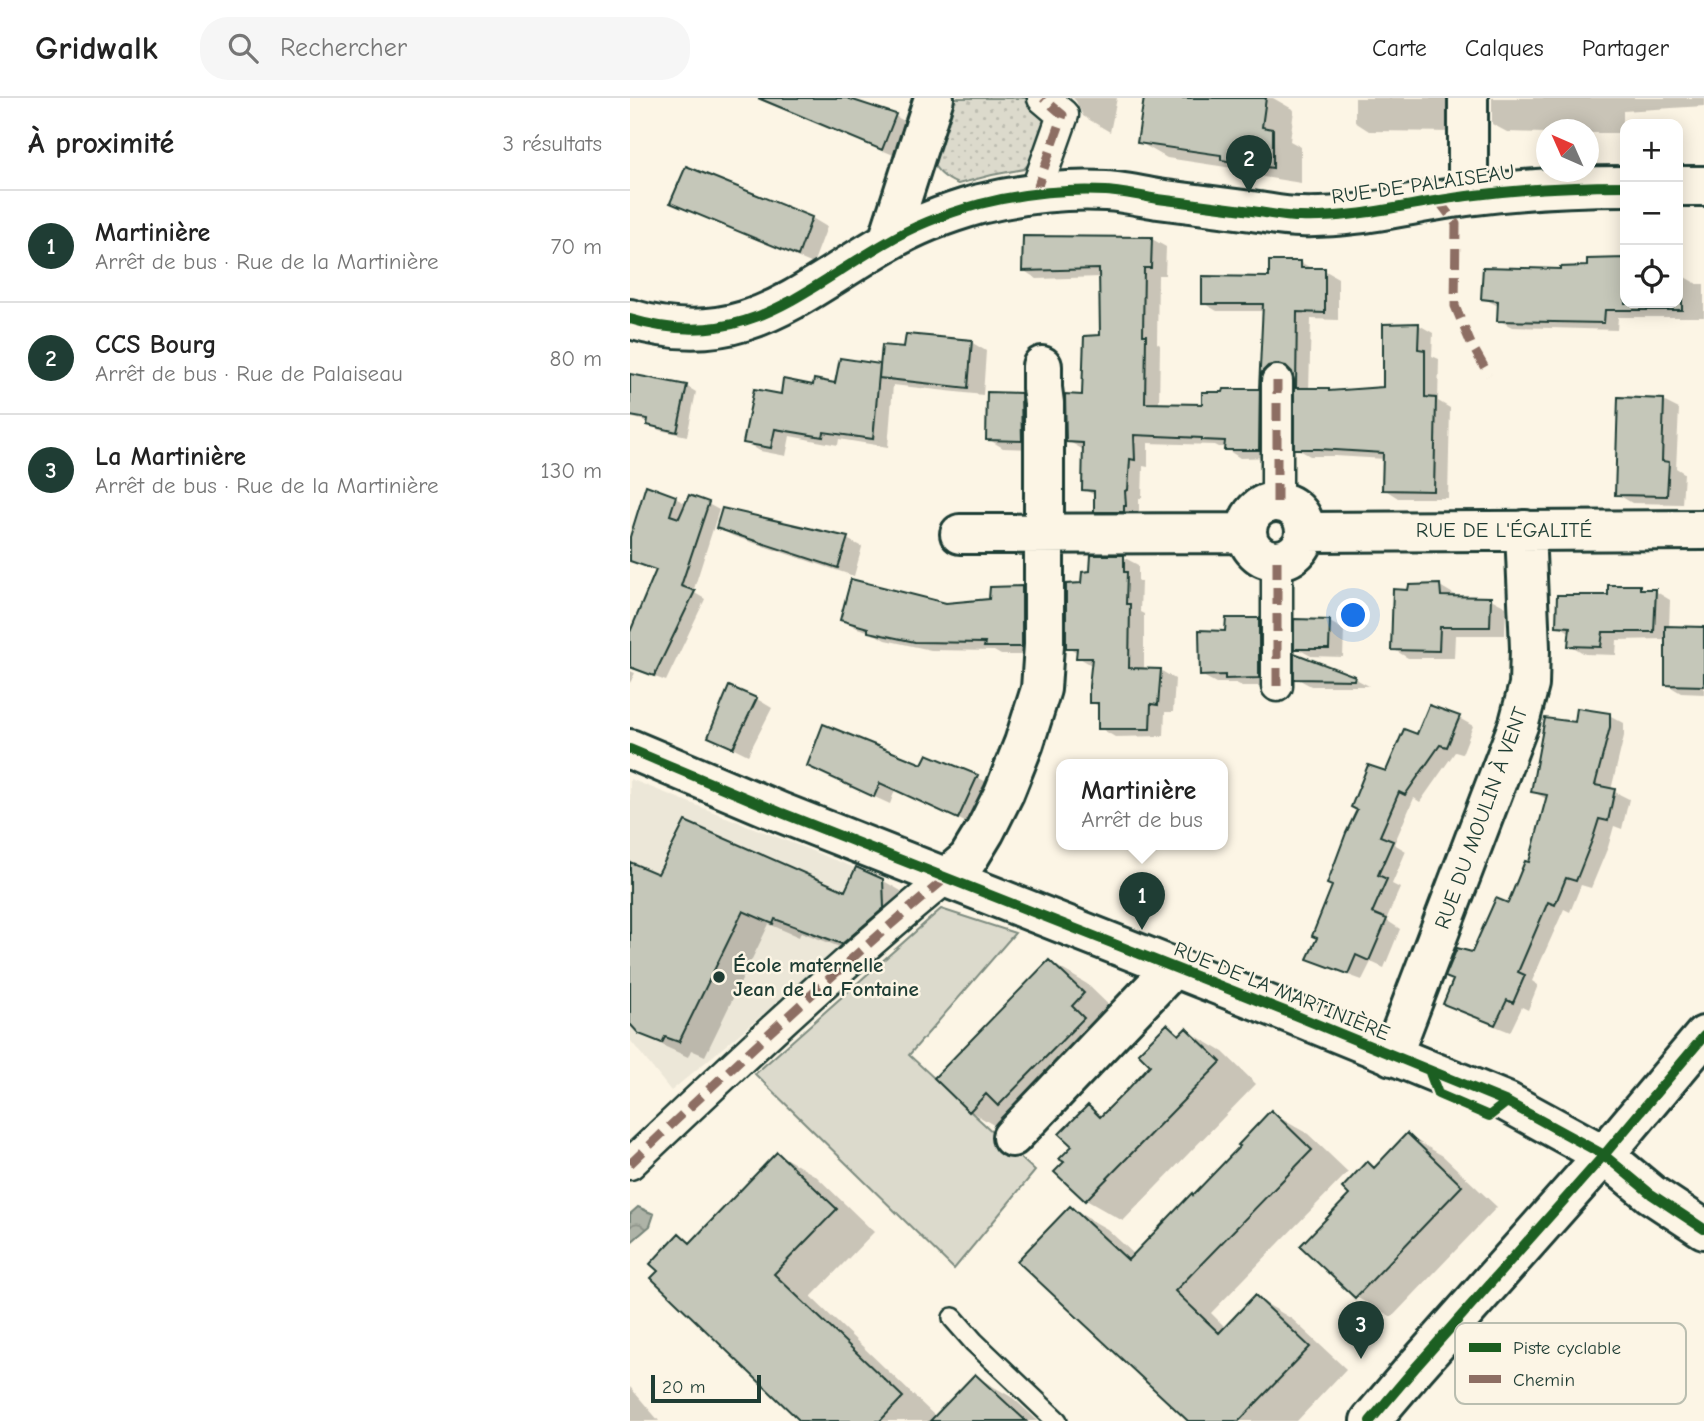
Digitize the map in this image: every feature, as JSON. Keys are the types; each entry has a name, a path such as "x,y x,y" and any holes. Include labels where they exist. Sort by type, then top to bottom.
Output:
{"street":[{"path":"888,241 933,98"},
{"path":"1035,194 1063,115 1043,98"},
{"path":"1468,98 1468,196"},
{"name":"RUE DE PALAISEAU","path":"630,320 685,330 719,328 766,314 804,294 888,241 947,214 1018,196 1060,191 1107,191 1298,217 1345,217 1468,196 1534,189 1620,186"},
{"path":"1683,186 1704,186"},
{"path":"630,1164 732,1067 896,919 968,859 985,831 1024,743 1041,689 1045,533 1042,366"},
{"path":"1277,380 1277,502"},
{"path":"1277,502 1286,504 1300,515 1305,532 1304,540 1293,555 1277,561 1260,556 1253,550 1247,533 1252,515 1259,508 1277,502"},
{"name":"RUE DU MOULIN À VENT","path":"1392,1056 1519,723 1529,685 1525,530"},
{"name":"RUE DE L'ÉGALITÉ","path":"1305,532 1704,530"},
{"path":"960,534 1247,533"},
{"path":"1277,561 1277,686"},
{"name":"RUE DE LA MARTINIÈRE","path":"630,749 782,814 1292,1014 1507,1102 1604,1155 1651,1194 1704,1229"},
{"path":"1012,1137 1174,968"},
{"path":"1370,1421 1704,1037"}],"lane":[{"path":"953,1318 974,1342 1057,1421"}],"shaded area":[{"path":"951,98 1033,98 1051,115 1036,156 1024,169 958,184 945,177 935,167 931,158"},
{"name":"École maternelle Jean de La Fontaine","path":"630,779 883,879 884,913 671,1091 630,1040"},
{"path":"941,909 1015,933 909,1055 1035,1171 954,1269 755,1074"}],"water":[{"path":"638,1207 654,1214 650,1226 630,1243 630,1214"}],"building":[{"path":"758,98 847,98 896,114 882,150"},
{"path":"1144,98 1266,98 1262,127 1273,129 1273,168 1221,160 1221,155 1137,143"},
{"path":"686,166 812,217 798,256 670,203"},
{"path":"1023,236 1152,237 1151,268 1144,268 1145,403 1202,404 1202,392 1259,389 1263,304 1202,304 1202,276 1269,277 1269,261 1301,261 1301,268 1325,268 1325,313 1297,312 1296,388 1329,388 1329,391 1383,387 1383,324 1419,323 1418,349 1425,350 1425,397 1436,398 1434,491 1382,490 1383,453 1294,449 1294,380 1292,372 1286,366 1276,364 1268,366 1262,372 1260,380 1259,450 1224,450 1225,441 1202,438 1134,435 1135,460 1130,459 1124,512 1094,512 1094,491 1082,490 1083,443 1066,442 1065,394 1082,395 1084,336 1100,335 1099,269 1022,271"},
{"path":"1620,258 1620,308 1682,310 1605,310 1604,323 1497,321 1498,301 1481,299 1483,267 1560,269 1587,266 1587,259"},
{"path":"906,334 972,340 968,388 879,378 882,345 904,347"},
{"path":"840,358 880,364 873,439 824,432 823,437 775,429 771,448 743,443 754,389 781,394 783,379 813,385 814,379 835,383"},
{"path":"630,374 687,385 677,432 647,425 648,419 630,416"},
{"path":"987,392 1021,393 1022,441 986,440"},
{"path":"1618,397 1664,399 1662,461 1669,462 1667,496 1615,495"},
{"path":"646,485 676,496 670,515 679,518 689,495 709,502 681,586 695,591 654,676 630,667 630,632 656,570 630,561 630,537"},
{"path":"722,508 848,537 838,568 716,528"},
{"path":"1091,555 1124,555 1124,572 1127,572 1126,604 1130,604 1129,668 1161,669 1158,705 1151,704 1150,729 1098,729 1098,703 1089,703 1092,658 1076,658 1077,648 1066,648 1066,584 1081,583 1082,572 1090,571"},
{"path":"851,579 946,603 989,599 990,587 1022,586 1022,647 984,647 985,643 915,642 868,632 868,628 840,620"},
{"path":"1440,584 1441,596 1491,597 1490,627 1440,627 1439,651 1391,650 1393,589 1408,590 1409,585"},
{"path":"1608,585 1640,585 1640,589 1656,589 1654,632 1603,632 1601,647 1568,646 1570,627 1556,626 1557,595 1608,595"},
{"path":"1226,618 1259,618 1259,678 1225,679 1225,675 1200,676 1199,630 1225,631"},
{"path":"1294,619 1330,620 1329,649 1294,649"},
{"path":"1665,626 1704,627 1704,686 1665,685"},
{"path":"1294,653 1355,676 1354,680 1294,679"},
{"path":"729,686 757,698 733,748 708,737"},
{"path":"1429,705 1460,716 1447,747 1440,745 1405,795 1399,792 1380,836 1393,841 1378,875 1387,879 1372,913 1387,919 1369,961 1356,955 1348,974 1307,959 1317,938 1312,936 1332,886 1327,884 1357,810 1351,807 1368,765 1386,771 1404,729 1417,734"},
{"path":"1577,708 1610,713 1610,727 1595,785 1615,789 1608,821 1599,819 1576,881 1566,878 1555,905 1548,902 1518,972 1525,975 1513,1003 1507,1000 1495,1025 1443,1004 1453,980 1445,977 1457,948 1472,952 1496,898 1508,903 1525,861 1529,862 1547,795 1531,792 1545,718 1575,722"},
{"path":"823,724 922,764 927,754 978,775 958,819 880,783 874,797 807,766"},
{"path":"685,821 845,891 856,867 883,879 884,908 842,944 775,919 773,924 743,911 679,1042 665,1037 662,1043 639,1034 630,1024 630,862 658,874"},
{"path":"1049,960 1084,993 1072,1006 1084,1018 998,1106 986,1094 969,1112 934,1078"},
{"path":"1167,1024 1179,1035 1186,1028 1221,1062 1085,1201 1054,1172 1064,1162 1059,1159 1072,1146 1059,1134 1088,1105 1100,1117 1128,1089 1150,1065 1138,1053"},
{"path":"1271,1110 1312,1150 1175,1291 1219,1333 1255,1295 1310,1347 1239,1421 1188,1421 1017,1261 1070,1206 1128,1260 1240,1146 1238,1145"},
{"path":"1407,1133 1462,1186 1355,1298 1300,1246 1349,1195 1342,1188 1367,1161 1374,1168"},
{"path":"777,1152 837,1209 774,1274 903,1397 880,1421 800,1421 651,1278 658,1271 650,1264 679,1233 690,1243"},
{"path":"975,1374 1026,1421 930,1421"}],"marked path":[{"path":"1035,194 1063,115 1043,98"},
{"path":"1438,200 1456,224 1455,306 1471,344 1489,375"},
{"path":"1277,381 1277,502"},
{"path":"1277,561 1277,686"},
{"path":"630,1164 825,982 946,878"}],"cycle path":[{"path":"630,319 670,328 705,328 737,323 796,298 920,225 944,215 1011,197 1106,191 1282,216 1321,217 1506,191 1620,186"},
{"path":"630,749 782,813 1292,1014 1507,1102 1604,1155 1651,1194 1704,1229"},
{"path":"1370,1421 1604,1155 1704,1036"},
{"path":"1429,1070 1438,1094 1489,1116 1507,1102"}],"place":[{"name":"CCS Bourg","path":"1249,193"},
{"name":"Martinière","path":"1142,930"},
{"name":"École maternelle Jean de La Fontaine","path":"719,977"},
{"name":"La Martinière","path":"1361,1359"}]}
